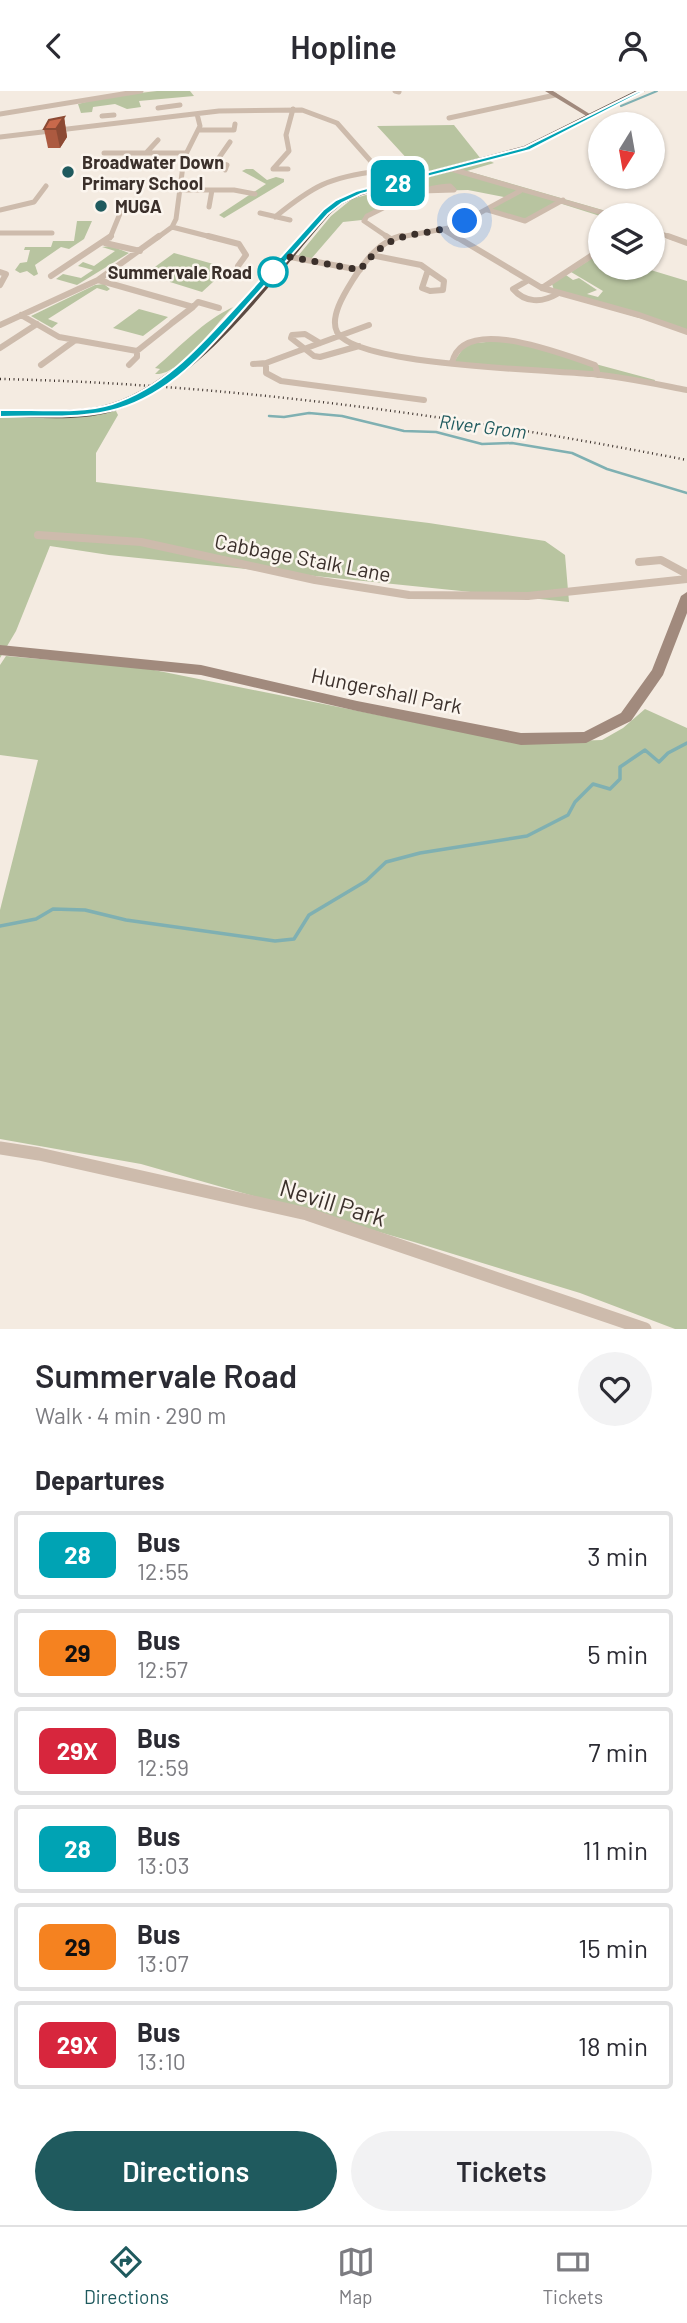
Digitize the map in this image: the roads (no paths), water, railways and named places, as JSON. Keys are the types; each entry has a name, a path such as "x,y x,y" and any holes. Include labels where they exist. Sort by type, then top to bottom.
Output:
{"highway":[{"path":"598,112 641,91"},
{"path":"0,413 97,411 150,391 175,375 206,345 285,256 326,212 339,202 359,193 527,148 588,117"}],"street":[{"path":"0,114 73,103 115,92 141,91"},
{"path":"449,118 551,93 588,115"},
{"path":"158,108 180,105"},
{"path":"165,107 169,116"},
{"path":"579,108 602,110"},
{"path":"0,137 109,118 245,109 293,109 337,123 391,184"},
{"path":"273,169 289,151 286,135 293,109"},
{"path":"0,325 98,280 172,227 179,214 182,164 199,132 197,114"},
{"path":"199,132 234,130 235,124"},
{"path":"147,152 158,140"},
{"path":"216,162 230,142"},
{"path":"104,153 186,153"},
{"path":"182,164 216,162 227,165 225,170"},
{"path":"263,168 288,169"},
{"path":"451,169 520,191 588,208"},
{"path":"275,216 327,178 379,171"},
{"path":"0,210 37,202 43,197 46,186"},
{"path":"180,190 255,194"},
{"path":"209,207 212,190"},
{"path":"392,240 369,227 365,221 367,216 421,191"},
{"path":"520,191 488,210 444,230 392,240 371,255 336,309 333,320 339,335 359,346 399,356 598,375 687,390"},
{"path":"488,210 525,221 563,200"},
{"path":"51,276 105,243 112,236 121,211"},
{"path":"260,213 290,220"},
{"path":"172,227 239,244 246,252 240,264 251,263"},
{"path":"444,230 527,281 556,294 639,315 687,332"},
{"path":"0,233 52,233"},
{"path":"665,235 687,243"},
{"path":"105,243 140,251"},
{"path":"371,255 411,262 428,269"},
{"path":"285,256 360,270"},
{"path":"542,288 588,258"},
{"path":"0,272 6,274 0,285"},
{"path":"98,280 193,307"},
{"path":"527,281 513,289 522,298 533,301 551,299 556,294"},
{"path":"137,351 198,303 219,309"},
{"path":"21,315 59,337 137,351"},
{"path":"0,348 37,324"},
{"path":"253,364 266,363 369,325"},
{"path":"320,343 305,334 292,335 291,338 320,357 359,346"},
{"path":"452,363 455,350 465,343 482,339 507,339 594,365 598,375"},
{"path":"41,365 74,341"},
{"path":"129,365 137,357 137,351"},
{"path":"266,363 266,373 281,381 424,400"},
{"name":"Cabbage Stalk Lane","path":"38,535 153,544 255,568 371,590 479,598 586,594 687,576"},
{"path":"639,562 661,560 687,576"},
{"name":"Hungershall Park","path":"0,650 201,670 357,706 521,739 586,737 626,717 658,671 687,596"},
{"name":"Nevill Park","path":"0,1148 39,1154 307,1214 645,1329"}],"waterway":[{"path":"621,106 657,91"},
{"name":"River Grom","path":"269,416 284,417 309,413 342,416 404,431 436,432 482,444 512,443 572,453 607,469 687,493"},
{"path":"0,926 36,919 53,909 85,910 126,920 275,941 294,939 309,915 366,881 386,862 420,853 527,836 568,815 575,802 593,784 610,789 620,779 620,767 645,750 659,762 668,753 687,743"}],"railway":[{"path":"0,379 173,388 345,405 516,429 687,460"}],"place":[{"name":"Broadwater Down Primary School","path":"68,172"},
{"name":"MUGA","path":"101,206"},
{"name":"Summervale Road","path":"273,272"}]}
